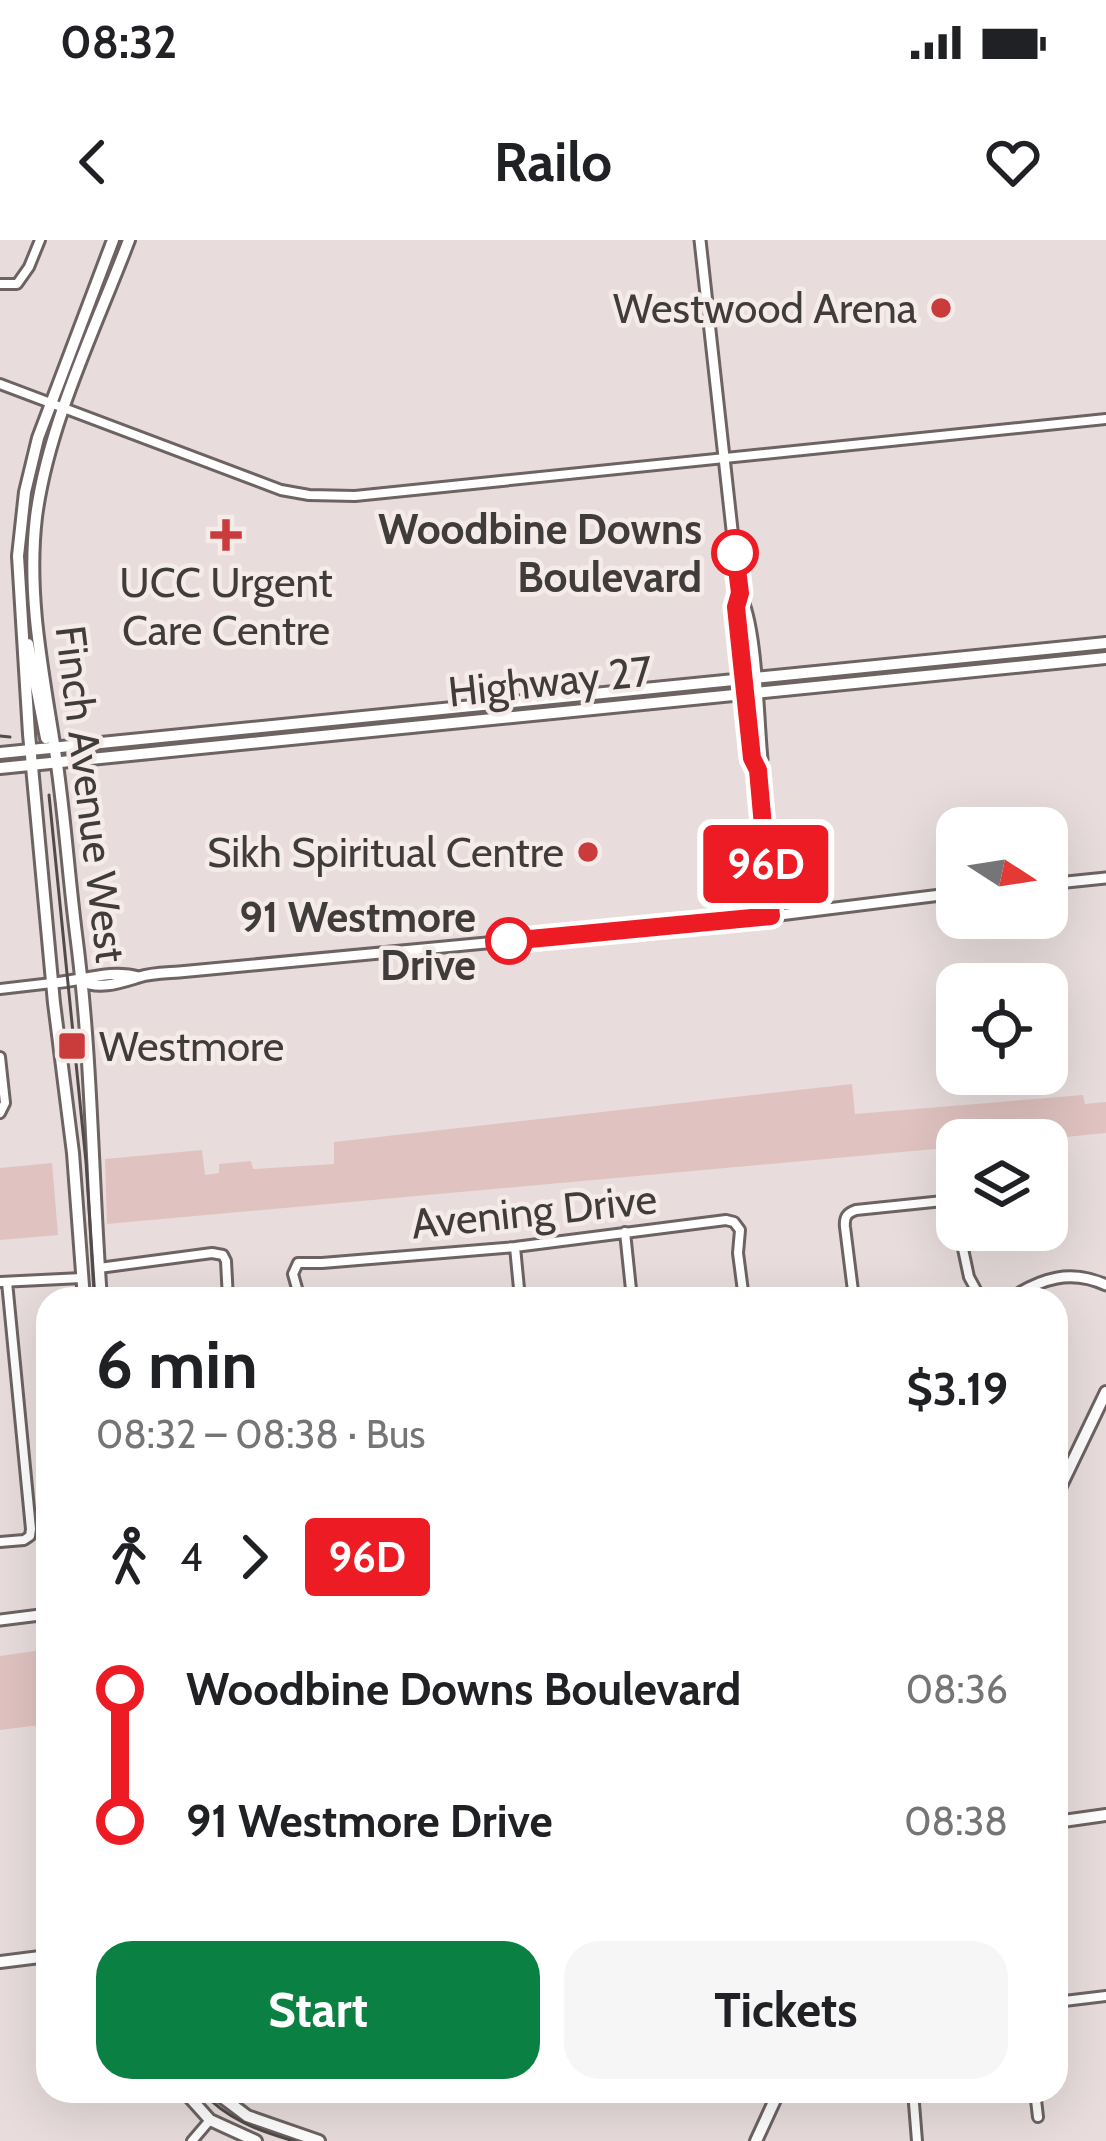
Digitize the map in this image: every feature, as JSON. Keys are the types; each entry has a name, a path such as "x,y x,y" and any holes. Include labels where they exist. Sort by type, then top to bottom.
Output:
{"main road":[{"name":"Finch Avenue West","path":"83,1287 30,750 18,556 29,475 50,403 113,240"},
{"name":"Finch Avenue West","path":"100,1287 80,981 38,645 32,559 39,495 64,408 130,240"},
{"path":"18,556 32,559"},
{"name":"Finch Avenue West","path":"20,612 51,748"},
{"name":"Highway 27","path":"0,754 1106,644"},
{"name":"Highway 27","path":"0,768 1106,658"},
{"path":"1068,1471 1106,1392"},
{"path":"1068,1820 1106,1815"},
{"path":"0,1962 36,1958"},
{"path":"195,2103 210,2120 256,2141"},
{"path":"230,2103 247,2116 319,2141"},
{"path":"756,2141 773,2103"}],"street":[{"path":"0,284 17,284 24,277 40,240"},
{"path":"700,240 740,593 747,607 750,694 762,759 758,770 771,916"},
{"path":"0,384 258,482 309,495 355,496 1106,418"},
{"path":"1068,882 1106,878"},
{"path":"0,989 92,976 139,976 771,916 936,896"},
{"path":"0,1057 5,1103 0,1113"},
{"path":"852,1287 844,1218 848,1213 936,1202"},
{"name":"Avening Drive","path":"297,1287 293,1274 304,1261 515,1246 726,1220 740,1231 743,1287"},
{"path":"625,1232 631,1287"},
{"path":"515,1246 519,1287"},
{"path":"963,1251 974,1287"},
{"path":"99,1268 212,1253 223,1255 226,1261 227,1287"},
{"path":"1029,1287 1061,1276 1106,1285"},
{"path":"0,1542 24,1540 32,1529 3,1282 82,1278"},
{"path":"0,1620 36,1616"},
{"path":"1068,2001 1106,1996"},
{"path":"914,2103 917,2141"},
{"path":"1036,2103 1038,2116"},
{"path":"192,2141 210,2120"}],"shaded area":[{"path":"852,1084 855,1114 1083,1095 1085,1104 1106,1102 1106,1133 1068,1137 1068,1119 936,1119 936,1149 107,1224 105,1159 202,1150 205,1175 219,1173 219,1164 251,1161 253,1169 334,1164 334,1142"},
{"path":"52,1163 58,1235 0,1240 0,1168"},
{"path":"36,1651 36,1726 0,1730 0,1656"}],"tram line":[{"path":"0,736 10,737"},
{"path":"49,795 94,1287"},
{"path":"214,2103 244,2123 294,2141"}],"bus line":[{"name":"96D","path":"509,941 771,916 736,607 740,593 735,553"}],"place":[{"name":"Westwood Arena","path":"941,308"},
{"name":"UCC Urgent Care Centre","path":"226,535"},
{"name":"Woodbine Downs Boulevard","path":"735,553"},
{"name":"Sikh Spiritual Centre","path":"588,852"},
{"name":"91 Westmore Drive","path":"509,941"},
{"name":"Westmore","path":"72,1046"}]}
